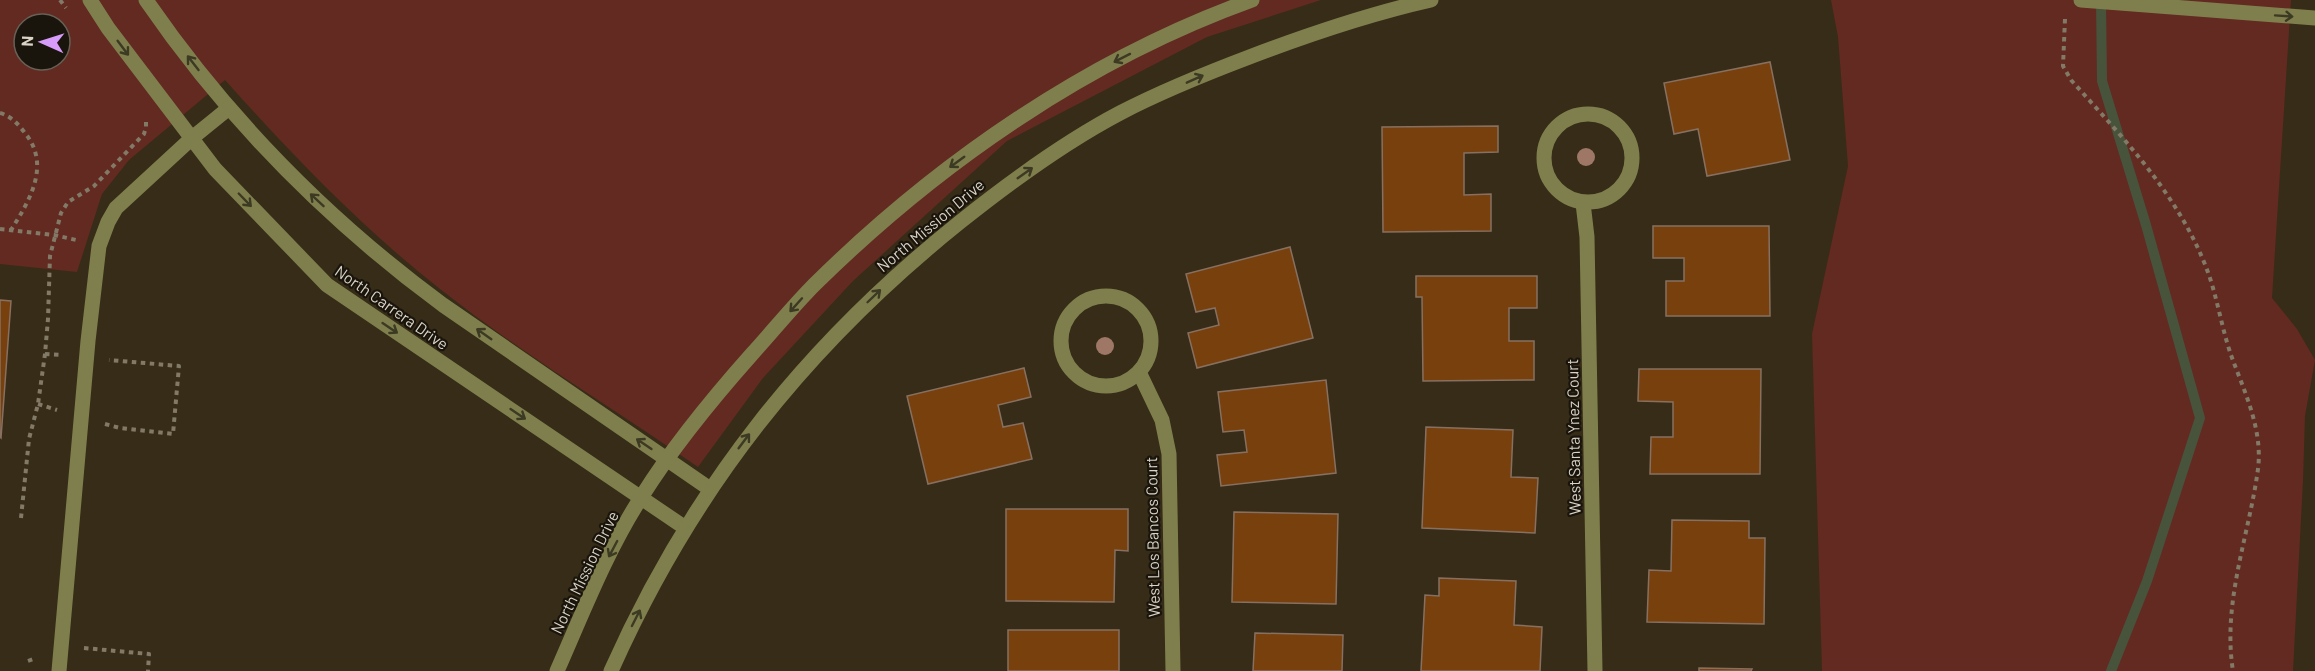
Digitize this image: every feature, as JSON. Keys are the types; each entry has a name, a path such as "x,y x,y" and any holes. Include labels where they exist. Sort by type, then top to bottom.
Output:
{"street":[{"name":"North Carrera Drive","path":"90,0 108,28 215,169 327,285 684,527"},
{"name":"North Carrera Drive","path":"146,0 229,108 309,192 402,275 520,360 710,489"},
{"name":"North Mission Drive","path":"557,671 603,569 640,498 716,395 813,286 904,204 998,133 1063,90 1178,30 1252,0"},
{"name":"North Mission Drive","path":"611,671 684,527 756,425 838,331 906,266 997,192 1060,149 1120,113 1198,77 1326,29 1431,0"},
{"path":"2080,0 2315,18"},
{"path":"59,671 81,418 99,246 116,208 192,138 229,108"},
{"path":"1585,114 1599,115 1612,121 1623,131 1630,144 1632,159 1629,174 1622,186 1611,196 1598,202 1583,203 1569,199 1557,191 1548,179 1544,165 1544,150 1549,136 1558,124 1571,117 1585,114"},
{"name":"West Santa Ynez Court","path":"1583,203 1587,237 1595,671"},
{"path":"1102,296 1118,297 1131,303 1143,314 1150,328 1152,344 1148,359 1139,372 1128,381 1115,386 1100,386 1086,382 1075,374 1066,362 1061,349 1066,320 1074,309 1087,300 1102,296"},
{"name":"West Los Bancos Court","path":"1139,372 1162,420 1169,454 1173,671"}],"path":[{"path":"2066,11 2063,66 2072,80 2142,159 2190,230 2207,269 2229,349 2251,411 2258,440 2258,467 2239,561 2231,616 2233,671"},
{"path":"21,518 29,440 38,404 45,354 50,256 54,235 61,213 68,202 94,186 144,134 146,118 142,111"},
{"path":"0,113 14,120 32,141 38,167 32,194 11,230"},
{"path":"0,229 54,235 99,246"},
{"path":"38,404 120,428 173,434 179,366 45,354"},
{"path":"28,661 76,647 149,654 148,671"}],"shaded area":[{"path":"0,0 1321,0 1207,37 1007,141 853,281 763,378 698,467 503,336 440,289 382,241 328,189 225,80 129,160 102,194 77,272 0,264"},
{"path":"1831,0 2291,0 2272,298 2297,329 2315,360 2305,416 2293,671 1822,671 1812,334 1848,166 1838,37"}],"building":[{"path":"1770,62 1790,160 1707,176 1698,129 1674,134 1664,83"},
{"path":"1498,126 1498,152 1464,153 1464,195 1491,194 1491,231 1383,232 1382,127"},
{"path":"1653,226 1769,226 1770,316 1666,316 1666,281 1684,281 1684,258 1653,258"},
{"path":"1290,247 1313,338 1197,368 1188,333 1219,325 1215,308 1196,312 1186,274"},
{"path":"1416,276 1537,276 1537,308 1509,308 1509,341 1534,341 1534,380 1423,381 1422,297 1416,297"},
{"path":"0,300 11,301 1,438 0,437"},
{"path":"1024,368 1031,397 998,405 1003,427 1023,423 1032,459 928,484 907,396"},
{"path":"1639,369 1761,369 1760,474 1650,474 1651,437 1673,437 1673,402 1638,401"},
{"path":"1326,380 1336,473 1221,486 1217,455 1247,452 1244,430 1223,432 1218,392"},
{"path":"1426,427 1513,430 1511,477 1538,478 1535,533 1422,528"},
{"path":"1006,509 1128,509 1128,551 1115,550 1114,602 1006,601"},
{"path":"1234,512 1338,514 1336,604 1232,602"},
{"path":"1672,520 1749,521 1749,538 1765,538 1764,624 1647,622 1649,570 1671,571"},
{"path":"1439,578 1516,581 1514,625 1542,627 1540,671 1421,671 1425,595 1439,596"},
{"path":"1008,630 1119,630 1119,671 1008,671"},
{"path":"1255,633 1343,635 1342,671 1253,671"},
{"path":"1699,668 1752,669 1751,671 1699,671"}],"waterway":[{"path":"2101,0 2102,81 2146,225 2200,418 2147,581 2111,671"}]}
